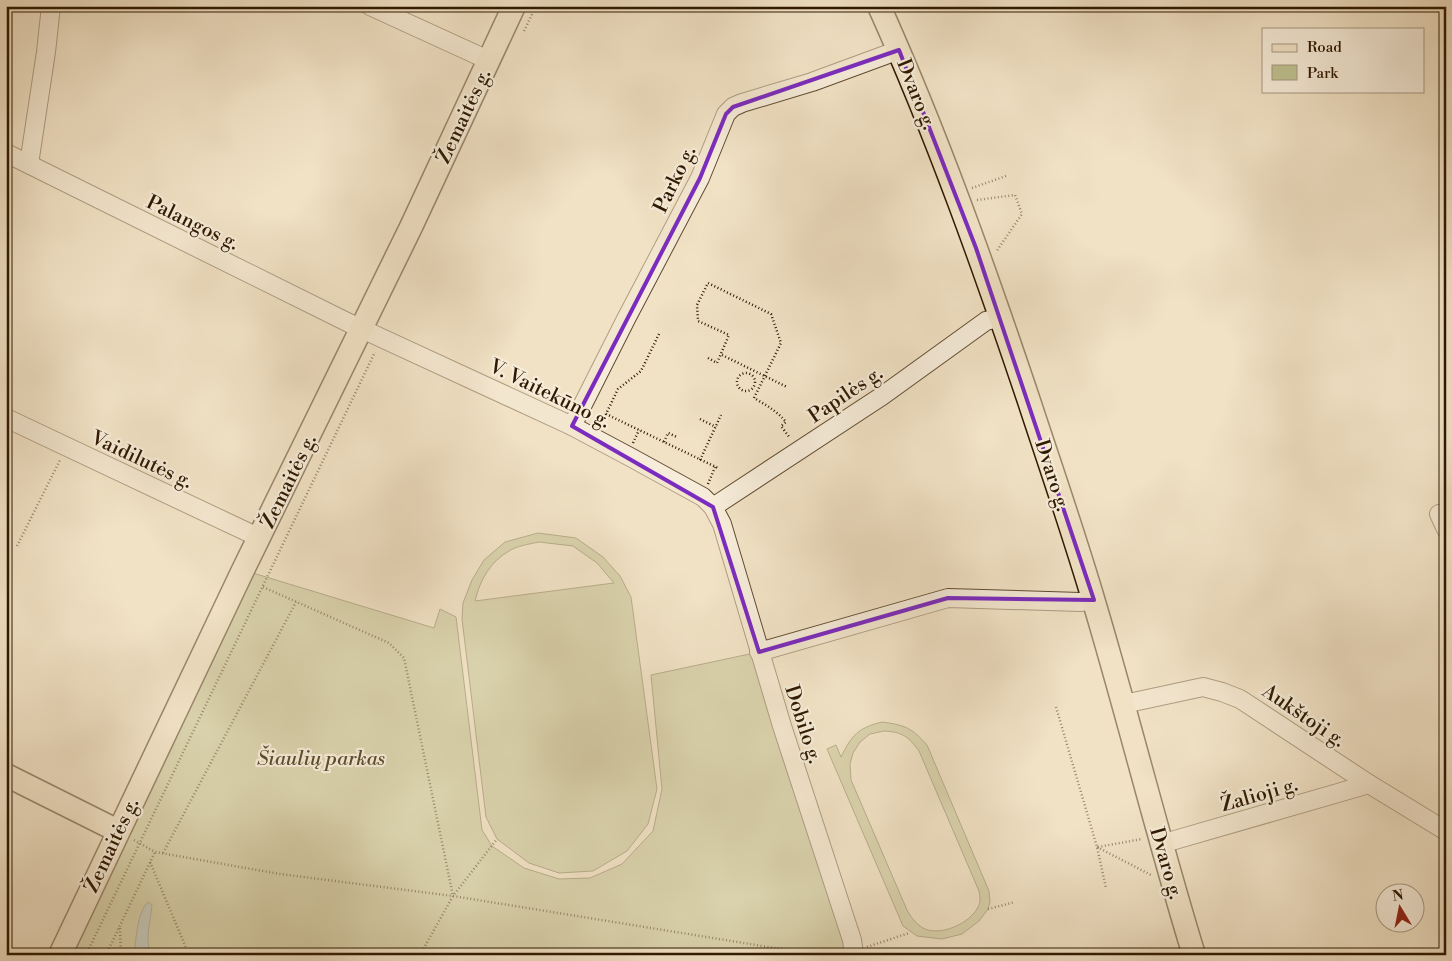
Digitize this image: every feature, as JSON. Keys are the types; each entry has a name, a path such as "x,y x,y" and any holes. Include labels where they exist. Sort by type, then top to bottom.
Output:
{"main road":[{"name":"Žemaitės g.","path":"60,955 239,578 372,333 407,236 514,6"},
{"name":"Dvaro g.","path":"879,6 899,50 956,193 1001,317 1059,489 1124,704 1152,841 1194,955"},
{"path":"6,775 118,831"}],"street":[{"path":"29,164 51,6"},
{"path":"370,6 488,60"},
{"name":"Parko g.","path":"572,426 700,178 726,114 733,107 742,103 812,82 899,50"},
{"name":"Palangos g.","path":"6,153 372,333"},
{"name":"Papilės g.","path":"713,507 882,396 986,321 1001,317"},
{"name":"V. Vaitekūno g.","path":"372,333 572,426 703,497 713,507"},
{"name":"Vaidilutės g.","path":"6,418 260,538"},
{"name":"Dobilo g.","path":"713,507 722,524 759,652 852,940 854,953"},
{"path":"759,652 948,598 1080,602 1094,600"},
{"name":"Aukštoji g.","path":"1124,704 1203,687 1240,699 1369,784 1446,831"},
{"name":"Žalioji g.","path":"1152,841 1369,784"}],"path":[{"path":"956,193 1006,176"},
{"path":"977,200 1015,195 1020,208 1022,214 996,252"},
{"path":"708,358 717,363 729,335 698,321 697,305 708,283 771,314 781,343 754,398 772,408 786,422 781,426 798,450"},
{"path":"86,955 263,587 372,333"},
{"path":"659,334 641,371 618,390 606,414 718,468"},
{"path":"722,355 787,387"},
{"path":"750,374 752,370"},
{"path":"745,373 750,374 755,379 754,386 746,392 740,390 737,384 738,378 745,373"},
{"path":"754,386 758,389"},
{"path":"700,460 721,415"},
{"path":"700,419 716,427"},
{"path":"664,442 669,432 676,437"},
{"path":"17,546 67,447"},
{"path":"263,587 390,643 404,658 453,896"},
{"path":"162,853 296,602"},
{"path":"1056,707 1097,847 1106,888"},
{"path":"118,831 155,852 280,874 453,896 818,955"},
{"path":"420,955 453,896 497,839"},
{"path":"1097,847 1152,841"},
{"path":"1097,847 1155,877"},
{"path":"106,955 155,852"},
{"path":"150,862 189,955"},
{"path":"988,909 1015,902"},
{"path":"120,926 121,955"},
{"path":"854,953 909,932"}],"highlighted area":[{"path":"899,50 976,248 1094,600 948,598 759,652 713,507 572,426 700,178 726,114 733,107"}],"green space":[{"path":"538,533 576,538 603,557 620,576 631,597 657,789 648,824 627,851 593,871 559,873 529,863 497,839 486,817 462,619 463,603 472,580 484,560 505,542","holes":["539,542 573,546 597,563 614,583 475,601 480,586 491,566 509,551 519,546"]},
{"name":"Šiaulių parkas","path":"243,570 434,628 440,609 456,617 482,830 492,846 524,868 559,879 590,878 622,864 653,831 662,789 651,675 759,652 854,955 72,955"},
{"path":"882,722 908,728 927,745 989,891 990,902 988,909 979,921 962,934 942,939 917,936 903,926 827,749 836,745 841,757 852,738 861,730","holes":["884,731 904,736 919,751 979,891 980,903 974,913 968,919 945,930 937,931 923,928 910,915 851,780 850,764 853,753 860,742 870,734"]}],"water":[{"path":"148,902 152,905 148,936 151,955 134,955 139,919 141,912"}]}
